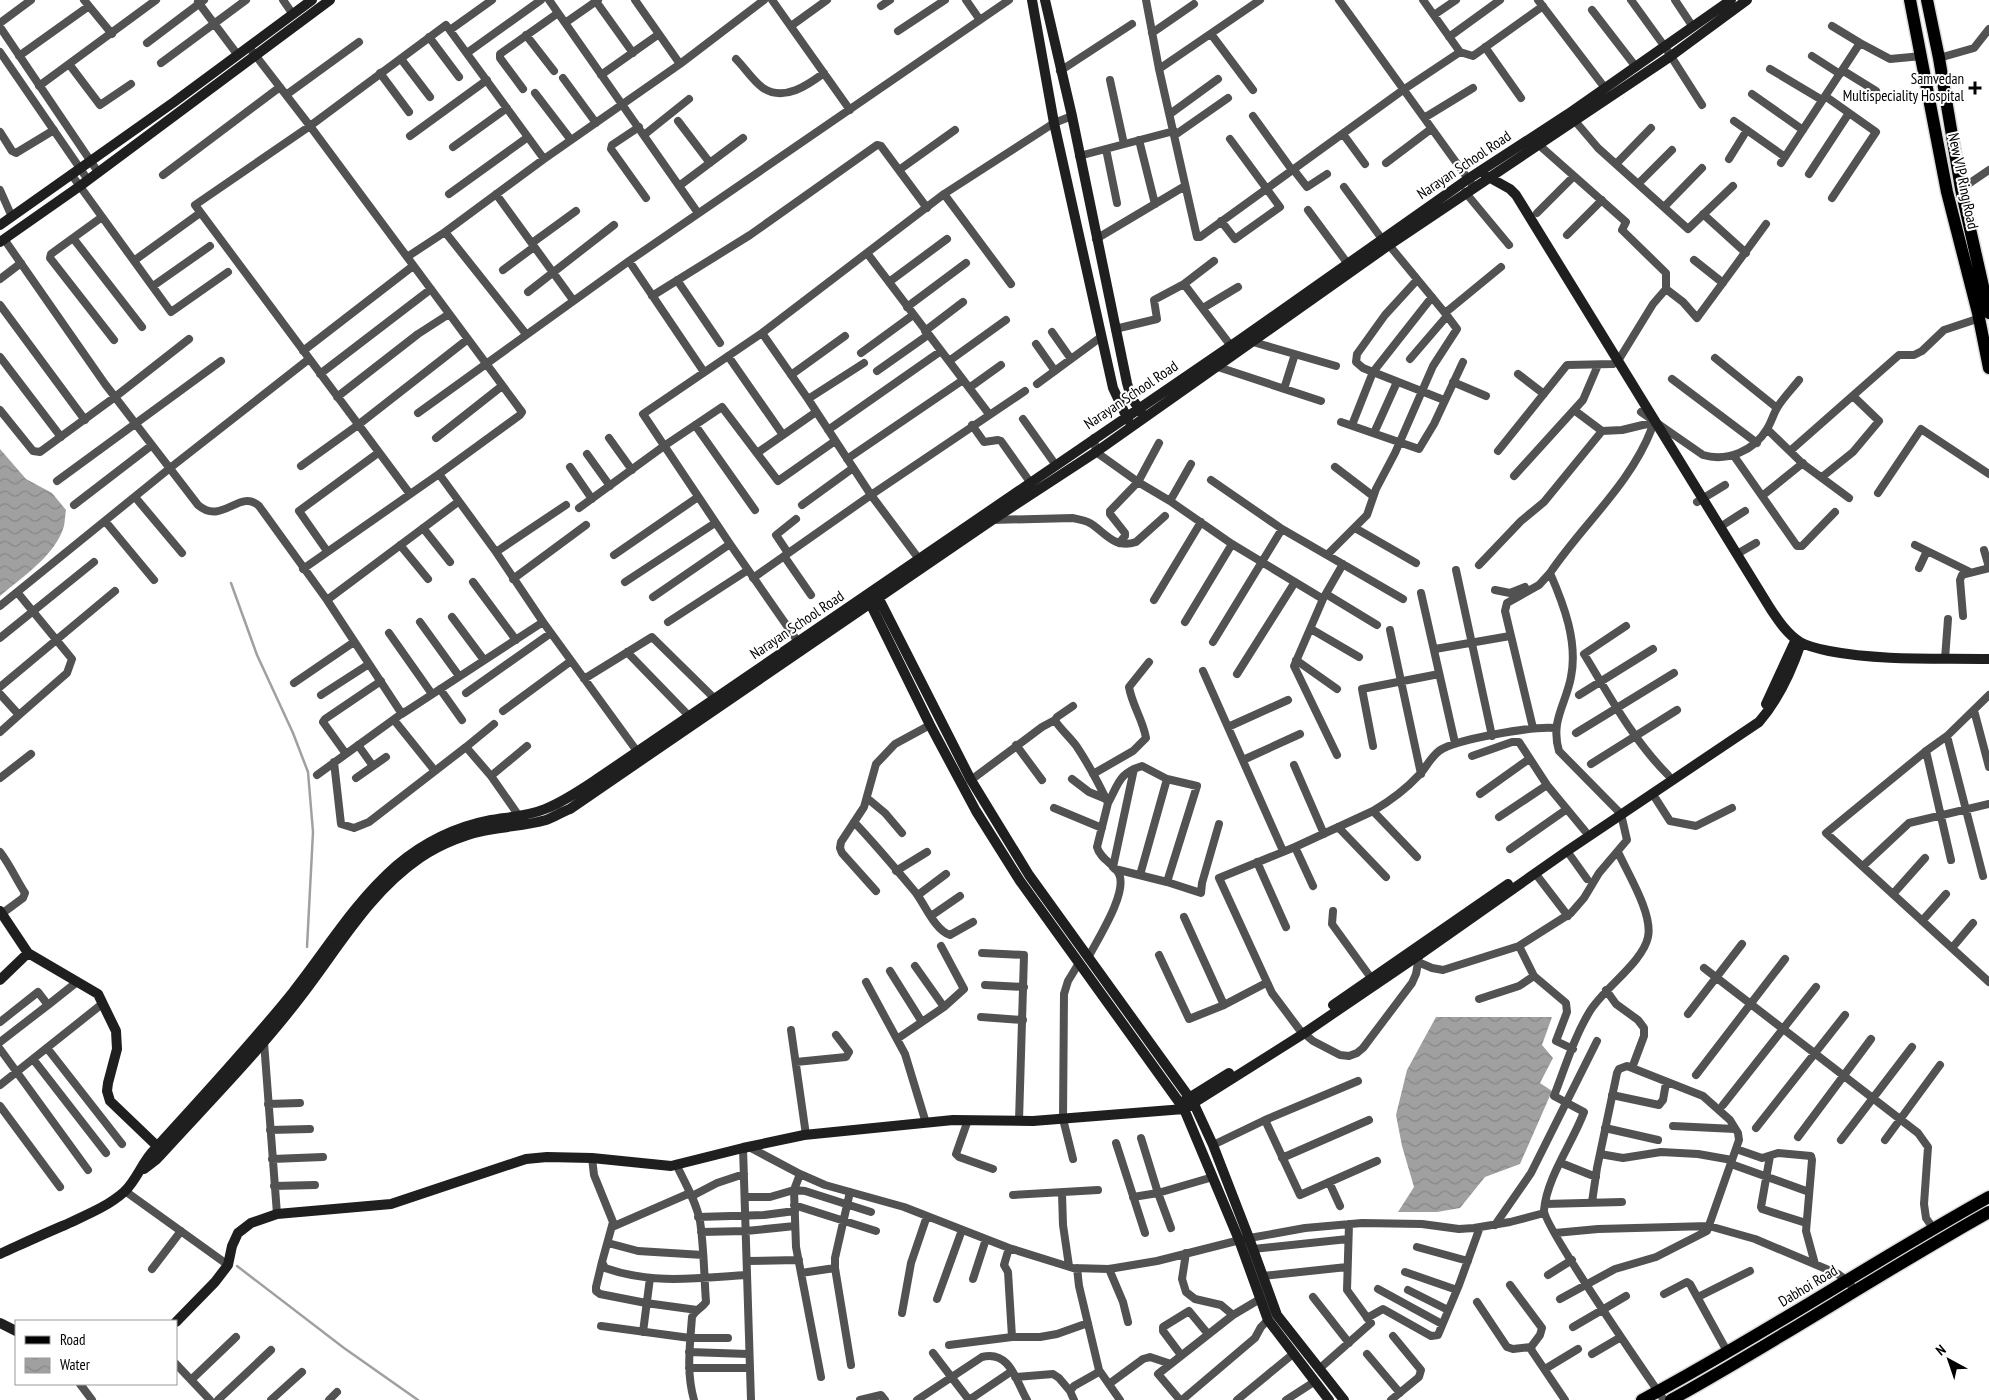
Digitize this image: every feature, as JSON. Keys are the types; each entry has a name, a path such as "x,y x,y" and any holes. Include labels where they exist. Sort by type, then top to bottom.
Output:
{"main road":[{"name":"New VIP Ring Road","path":"1910,0 1947,192 1985,315"},
{"name":"New VIP Ring Road","path":"1927,0 1985,315 1989,368"},
{"name":"Dabhoi Road","path":"1642,1400 1661,1396 1932,1228 1989,1197"},
{"name":"Dabhoi Road","path":"1672,1400 1731,1367 1939,1239 1989,1212"}],"street":[{"path":"0,23 31,0"},
{"path":"39,86 156,0"},
{"path":"161,63 246,0"},
{"path":"283,0 292,13"},
{"path":"312,0 292,13 251,50 84,183 2,240 21,263 115,397 198,506 206,510 219,512 241,502 256,503 327,600 402,714 406,711"},
{"path":"0,225 174,102 237,54 251,50 330,0"},
{"path":"450,30 492,0"},
{"path":"467,53 541,0"},
{"path":"549,0 698,213"},
{"path":"565,23 596,0 633,52"},
{"path":"635,0 680,64"},
{"path":"407,257 445,232 544,159 680,64 764,0"},
{"path":"772,0 850,110"},
{"path":"791,26 827,0"},
{"path":"881,6 890,0"},
{"path":"898,31 945,0"},
{"path":"966,0 980,20"},
{"path":"418,413 573,300 1009,0"},
{"path":"1032,0 1054,124 1113,388 1128,421"},
{"path":"1045,0 1072,116 1127,383 1131,396 1141,412"},
{"path":"1146,0 1159,70 1195,235 1197,237 1200,237 1403,90 1460,52"},
{"path":"1159,70 1260,0"},
{"path":"439,474 496,552 550,633 640,755 872,597 1096,452 1128,421 1218,367 1386,242 1465,192 1471,182 1339,0"},
{"path":"1423,0 1460,52 1473,56 1541,3 1605,88"},
{"path":"1434,15 1456,0"},
{"path":"1449,37 1500,0"},
{"path":"1631,0 1668,51 1702,105"},
{"path":"1675,0 1693,27"},
{"name":"Narayan School Road","path":"1141,412 1348,264 1386,242 1636,67 1668,51 1719,3 1731,0"},
{"path":"1484,174 1539,145 1575,121 1668,51 1747,0"},
{"path":"147,43 200,1 237,54"},
{"path":"19,56 86,3 112,34"},
{"path":"1152,33 1194,4"},
{"path":"1592,10 1636,67"},
{"path":"523,89 499,56 558,13"},
{"path":"1060,71 1132,24"},
{"path":"410,494 195,207 196,203 310,126 446,25 544,159"},
{"path":"1832,26 1890,59 1922,56"},
{"path":"0,27 98,172"},
{"path":"1939,58 1974,48 1989,29"},
{"path":"601,75 659,34"},
{"path":"1211,34 1253,90"},
{"path":"526,35 554,71"},
{"path":"429,37 459,76"},
{"path":"286,95 358,42"},
{"path":"1734,121 1748,130 1783,160 1860,43"},
{"path":"1485,48 1521,98"},
{"path":"251,50 431,289 521,414 439,474 326,551 304,569"},
{"path":"0,52 54,130 102,217 171,312 228,272"},
{"path":"1812,56 1876,92"},
{"path":"401,59 430,97"},
{"path":"736,59 760,85 774,92 791,92 800,89 824,73"},
{"path":"69,64 100,105 131,84"},
{"path":"1770,69 1824,98 1876,132 1832,198"},
{"path":"380,74 409,112"},
{"path":"563,78 596,123"},
{"path":"1170,114 1218,79"},
{"path":"410,136 487,80"},
{"path":"1110,80 1124,144"},
{"path":"163,175 280,87"},
{"path":"1424,118 1473,88"},
{"path":"535,92 571,140"},
{"path":"1752,94 1803,130"},
{"path":"1079,156 1174,133 1228,98"},
{"path":"644,135 689,99"},
{"path":"452,147 507,108"},
{"path":"1809,174 1849,113"},
{"path":"801,646 715,523 643,414 762,333 944,194 1054,124 1072,116"},
{"path":"1253,116 1307,187 1327,174"},
{"path":"678,121 710,163"},
{"path":"1575,121 1598,148 1688,229 1733,186"},
{"path":"639,127 612,145 610,149 646,198"},
{"path":"1616,164 1651,128"},
{"path":"1386,163 1431,129"},
{"path":"0,132 16,153 54,130"},
{"path":"899,170 955,130"},
{"path":"1729,159 1748,130"},
{"path":"1343,134 1365,164"},
{"path":"449,194 528,137"},
{"path":"679,186 743,138"},
{"path":"1221,221 1234,239 1236,239 1280,207 1230,139"},
{"path":"1139,140 1155,204"},
{"path":"652,296 750,235 877,145 881,146 926,208"},
{"path":"1498,451 1567,365 1598,365 1616,362 1653,304 1666,289 1666,273 1622,230 1626,222 1539,145"},
{"path":"1106,149 1117,203"},
{"path":"1638,184 1672,150"},
{"path":"1664,207 1702,168"},
{"path":"1961,189 1989,170"},
{"path":"1484,174 1501,184 1534,229 1765,611 1784,637 1810,654 1846,660 1878,663 1989,666"},
{"path":"1537,213 1574,176"},
{"path":"1096,239 1185,186"},
{"path":"1327,555 1367,515 1373,496 1421,391 1433,366 1456,329 1344,187"},
{"path":"0,190 12,217"},
{"path":"1465,192 1509,245"},
{"path":"496,194 573,300"},
{"path":"944,194 1011,284"},
{"path":"1567,235 1602,200"},
{"path":"1308,210 1348,264"},
{"path":"504,270 576,211"},
{"path":"135,260 200,213"},
{"path":"1703,214 1746,252"},
{"path":"102,217 51,254 50,258 114,340"},
{"path":"1666,289 1683,302 1697,318 1766,224"},
{"path":"528,292 614,225"},
{"path":"445,232 526,334"},
{"path":"73,238 142,327"},
{"path":"889,282 946,239"},
{"path":"153,286 210,246"},
{"path":"866,253 988,414"},
{"path":"1115,329 1158,319 1154,300 1184,284 1214,260"},
{"path":"1694,260 1723,283"},
{"path":"629,261 704,372"},
{"path":"0,279 21,263"},
{"path":"907,307 966,263"},
{"path":"303,351 413,266"},
{"path":"1410,359 1446,315 1501,267"},
{"path":"677,280 720,343"},
{"path":"1418,280 1386,315 1357,354 1356,362 1373,372 1444,400"},
{"path":"1184,284 1231,346"},
{"path":"1204,308 1238,287"},
{"path":"320,374 431,289"},
{"path":"1352,425 1373,372 1432,297"},
{"path":"877,371 927,333 963,302"},
{"path":"0,304 85,420"},
{"path":"337,397 418,334 449,314"},
{"path":"861,353 913,315"},
{"path":"1790,451 1899,355 1914,355 1922,351 1944,330 1985,315"},
{"path":"949,362 1006,320"},
{"path":"1052,332 1071,359"},
{"path":"762,333 871,495 919,559"},
{"path":"791,375 846,336"},
{"path":"1037,384 1102,337"},
{"path":"0,410 34,452 40,452 85,420 189,339"},
{"path":"301,466 468,339"},
{"path":"1253,342 1336,366"},
{"path":"1036,344 1055,371"},
{"path":"828,430 941,351"},
{"path":"1284,389 1295,354"},
{"path":"728,356 783,435"},
{"path":"0,357 61,437"},
{"path":"1715,358 1777,408"},
{"path":"0,606 170,468 309,359"},
{"path":"57,481 221,361"},
{"path":"1341,422 1419,449 1434,424 1463,362"},
{"path":"1616,362 1642,412 1652,423 1703,455 1713,458 1734,456 1757,443 1767,429 1777,408 1799,380"},
{"path":"808,399 864,364"},
{"path":"969,388 1001,365"},
{"path":"1514,476 1583,400 1598,365"},
{"path":"1218,367 1321,402"},
{"path":"1518,374 1544,394"},
{"path":"1672,379 1757,443"},
{"path":"846,459 963,380"},
{"path":"1374,433 1397,382"},
{"path":"1453,382 1486,396"},
{"path":"436,438 502,386"},
{"path":"753,578 988,414 1025,391"},
{"path":"1822,477 1853,452 1879,421 1853,396"},
{"path":"579,508 664,446 722,408 778,481 835,441"},
{"path":"1574,410 1602,431 1622,430 1652,423"},
{"path":"757,453 816,412"},
{"path":"1023,419 1056,464"},
{"name":"Narayan School Road","path":"872,597 919,559 1056,464 1094,438 1128,421"},
{"path":"1533,728 1504,616 1507,602 1539,585 1550,573 1624,480 1645,447 1652,423"},
{"path":"695,425 756,510"},
{"path":"972,425 984,442 1001,441 1030,482"},
{"path":"1767,429 1803,463 1849,498"},
{"path":"1878,493 1920,429 1989,474"},
{"path":"1479,565 1521,521 1544,502 1602,431"},
{"path":"609,438 632,470"},
{"path":"1094,438 1096,452 1138,482 1263,563 1377,625"},
{"path":"1119,542 1126,533 1110,511 1138,482 1160,443"},
{"path":"74,505 152,445"},
{"path":"326,551 299,511 378,453"},
{"path":"587,454 610,486"},
{"path":"1734,456 1799,547 1835,512"},
{"path":"1762,496 1803,463"},
{"path":"1170,501 1191,464"},
{"path":"570,467 592,499"},
{"path":"1335,467 1373,496"},
{"path":"802,505 853,468"},
{"path":"1211,480 1282,529 1403,599"},
{"path":"1700,501 1725,485"},
{"path":"135,497 182,553"},
{"path":"614,555 698,497"},
{"path":"1700,501 1720,527 1770,608 1797,644 1855,655 1989,660"},
{"path":"327,600 458,502"},
{"path":"496,552 566,505"},
{"path":"1720,527 1745,511"},
{"path":"992,520 1073,518 1092,524 1108,539 1130,544 1136,542 1165,516"},
{"path":"796,519 776,535 811,595"},
{"path":"105,521 154,580"},
{"path":"1154,600 1201,522"},
{"path":"625,582 715,523"},
{"path":"513,579 586,525"},
{"path":"423,528 450,562"},
{"path":"1355,528 1416,562"},
{"path":"1213,642 1263,563 1282,529"},
{"path":"1736,554 1756,543"},
{"path":"653,597 730,544"},
{"path":"1185,622 1232,544"},
{"path":"400,545 428,579"},
{"path":"1915,545 1970,572"},
{"path":"1963,616 1960,578 1962,574 1989,568 1984,550"},
{"path":"1919,568 1927,551"},
{"path":"0,638 94,562"},
{"path":"1337,755 1294,666 1325,597 1343,564"},
{"path":"668,622 748,570"},
{"path":"1456,570 1492,736"},
{"path":"1495,590 1504,593 1517,591 1550,573"},
{"path":"1418,959 1432,968 1443,970 1519,946 1568,916 1584,898 1600,872 1627,840 1619,812 1581,775 1559,750 1555,740 1555,728 1559,712 1571,678 1573,656 1571,636 1560,594 1550,573"},
{"path":"473,582 516,640"},
{"path":"1237,674 1295,582"},
{"path":"0,687 115,591"},
{"path":"0,732 62,678 71,664 70,656 17,592"},
{"path":"1421,594 1456,743"},
{"path":"872,597 930,725 976,811 1020,881 1084,961"},
{"path":"872,597 971,780 1028,875 1084,961 1187,1104 1213,1146 1277,1315 1344,1400"},
{"path":"452,617 484,660"},
{"path":"1946,659 1948,619"},
{"path":"420,622 459,676"},
{"path":"317,775 406,711 543,622"},
{"path":"1626,626 1584,654 1636,737 1653,760 1668,775"},
{"path":"1311,629 1358,657"},
{"path":"1390,630 1421,774"},
{"path":"389,633 432,694"},
{"path":"466,692 550,633"},
{"path":"1434,649 1510,636"},
{"path":"584,679 650,638 655,638 715,699"},
{"path":"294,683 354,642"},
{"path":"1374,982 1418,959 1668,775 1754,717 1764,706 1797,644"},
{"path":"178,1320 215,1282 228,1265 232,1246 238,1233 250,1224 277,1214 391,1204 526,1159 547,1157 592,1158 670,1166 746,1147 806,1135 968,1120 1020,1121 1063,1119 1168,1110 1187,1104 1374,982 1585,831 1652,794 1759,722 1779,694 1797,644"},
{"name":"Narayan School Road","path":"545,814 564,800 640,755 689,716 801,646"},
{"path":"1579,695 1653,649"},
{"path":"627,652 689,716"},
{"path":"1296,660 1337,689"},
{"path":"503,711 571,661"},
{"path":"1093,774 1133,751 1146,738 1130,696 1129,688 1149,662"},
{"path":"321,696 369,664"},
{"path":"1204,671 1283,851"},
{"path":"1576,733 1674,673"},
{"path":"1374,746 1362,689 1440,674"},
{"path":"346,754 323,722 380,681"},
{"path":"440,689 462,720"},
{"path":"0,694 19,715"},
{"path":"1989,694 1947,736 1826,832 1989,982"},
{"path":"1228,727 1288,700"},
{"path":"971,780 1016,745 1073,706"},
{"path":"1591,764 1677,710"},
{"path":"1973,711 1989,767"},
{"path":"394,720 435,771"},
{"path":"1055,720 1076,746 1107,801"},
{"path":"334,762 342,824 354,828 369,822 494,724"},
{"path":"876,891 840,848 841,842 867,798 876,764 895,744 930,725"},
{"path":"1418,959 1416,974 1412,983 1363,1048 1349,1056 1340,1056 1313,1041 1301,1031 1280,1005 1266,983 1219,878 1295,847 1373,811 1385,804 1421,774 1429,761 1439,751 1456,743 1533,728 1555,728"},
{"path":"1243,760 1300,734"},
{"path":"1947,736 1983,876"},
{"path":"1472,756 1512,742 1519,742 1547,785 1585,831"},
{"path":"358,745 373,766"},
{"path":"1016,745 1042,780"},
{"path":"491,776 527,746"},
{"path":"466,747 491,776 519,816"},
{"path":"1926,751 1952,860"},
{"path":"0,778 32,754"},
{"path":"356,778 386,757"},
{"path":"1480,794 1529,759"},
{"path":"1294,765 1324,834"},
{"path":"1073,1159 1063,1119 1064,994 1068,981 1084,961 1107,923 1121,889 1121,882 1114,868 1099,853 1097,847 1107,801 1122,777 1128,770 1134,768 1142,766 1167,779 1197,786 1167,882"},
{"path":"1114,868 1134,768"},
{"path":"1072,779 1089,792 1107,801"},
{"path":"1140,875 1167,779"},
{"path":"1499,817 1547,785"},
{"path":"1652,794 1670,821 1696,826 1732,808"},
{"path":"867,798 885,813 902,833"},
{"path":"1863,866 1909,823 1989,804"},
{"path":"1054,808 1102,828"},
{"path":"1510,849 1567,809"},
{"path":"1373,811 1417,857"},
{"path":"136,1176 157,1159 260,1039 347,917 379,881 397,865 433,839 489,820 545,814"},
{"path":"0,1254 96,1211 125,1191 157,1146 302,994 369,904 385,887 414,862 438,848 464,837 545,814"},
{"path":"854,822 918,895 923,906 944,932 950,935 973,922"},
{"path":"1114,868 1201,893 1219,824"},
{"path":"1338,827 1386,877"},
{"path":"1295,847 1313,886"},
{"path":"1567,851 1587,879"},
{"path":"0,852 11,868 17,883 25,893 23,898 1,913 28,953 98,994 116,1031 118,1050 107,1091 110,1101 157,1146"},
{"path":"896,871 927,852"},
{"path":"1618,852 1646,912 1649,937 1639,956 1606,990 1590,1012 1554,1096 1584,1112 1546,1193 1544,1213 1603,1310 1661,1396"},
{"path":"1893,894 1925,858"},
{"path":"1257,862 1286,928"},
{"path":"1535,873 1568,916"},
{"path":"918,895 946,874"},
{"path":"1922,921 1946,894"},
{"path":"931,916 960,896"},
{"path":"1333,911 1332,924 1374,982"},
{"path":"1184,917 1224,1005"},
{"path":"1952,948 1973,923"},
{"path":"1688,1014 1742,944"},
{"path":"897,1039 944,1007 964,989 941,946"},
{"path":"1519,946 1534,976 1566,1002 1567,1012 1556,1041 1573,1049"},
{"path":"982,952 1024,955 1020,1121"},
{"path":"0,980 28,953"},
{"path":"1159,955 1189,1019 1224,1005 1266,983"},
{"path":"1696,1075 1785,959"},
{"path":"915,966 944,1007"},
{"path":"1704,968 1918,1133 1928,1147 1924,1204 1926,1218 1932,1228"},
{"path":"890,970 922,1022"},
{"path":"1479,1000 1519,986 1534,976"},
{"path":"0,1042 77,982"},
{"path":"866,982 905,1054 926,1123"},
{"path":"985,985 1024,987"},
{"path":"1723,1106 1816,987"},
{"path":"1606,990 1616,1004 1638,1020 1644,1028 1644,1036 1632,1068"},
{"path":"0,1022 38,992 48,1004"},
{"path":"0,1085 18,1073 102,1004"},
{"path":"1756,1128 1845,1015"},
{"path":"981,1017 1023,1020"},
{"path":"791,1030 806,1135"},
{"path":"796,1062 846,1057 849,1052 836,1035"},
{"path":"260,1039 268,1104 277,1214"},
{"path":"1798,1136 1871,1039"},
{"path":"1495,1225 1531,1173 1597,1041"},
{"path":"1841,1140 1912,1047"},
{"path":"47,1048 122,1144"},
{"path":"0,1049 88,1170"},
{"path":"33,1059 106,1153"},
{"path":"1885,1140 1940,1065"},
{"path":"1560,1299 1616,1269 1656,1257 1703,1235 1709,1226 1739,1140 1735,1129 1730,1120 1703,1096 1627,1066 1620,1069 1617,1073 1605,1128 1592,1202"},
{"path":"1213,1146 1265,1120 1358,1081"},
{"path":"1612,1095 1659,1105 1663,1100 1666,1083"},
{"path":"268,1104 300,1103"},
{"path":"1187,1104 1213,1178 1239,1240 1268,1320 1329,1400"},
{"path":"0,1106 60,1187"},
{"path":"968,1120 956,1154 959,1157 993,1169"},
{"path":"1265,1120 1300,1195 1377,1161"},
{"path":"1282,1158 1369,1120"},
{"path":"1673,1126 1735,1129"},
{"path":"1605,1128 1658,1140"},
{"path":"270,1130 310,1129"},
{"path":"1141,1138 1171,1228"},
{"path":"1116,1143 1144,1233"},
{"path":"746,1147 744,1174 750,1400"},
{"path":"746,1147 825,1185 904,1207 1009,1248 1073,1267 1109,1269 1239,1240 1305,1228 1349,1224 1422,1224 1459,1229 1495,1225 1544,1213"},
{"path":"1736,1149 1762,1158 1778,1153 1808,1154 1811,1156 1806,1223 1815,1264"},
{"path":"1600,1154 1623,1158 1660,1152 1709,1155 1809,1192"},
{"path":"1770,1156 1762,1209 1806,1223"},
{"path":"272,1159 323,1157"},
{"path":"592,1158 594,1175 613,1217 596,1291 600,1294 646,1303 697,1310"},
{"path":"1561,1163 1596,1177"},
{"path":"676,1164 691,1195 698,1217 703,1255 706,1302 692,1317 689,1352 690,1386 694,1400"},
{"path":"612,1227 744,1174"},
{"path":"800,1174 794,1190 796,1247 821,1377"},
{"path":"1133,1197 1158,1193 1213,1178"},
{"path":"1329,1182 1340,1206"},
{"path":"274,1186 315,1184"},
{"path":"745,1197 770,1197 794,1190 871,1212"},
{"path":"1013,1195 1098,1190"},
{"path":"125,1191 228,1265"},
{"path":"850,1192 835,1258 835,1268 851,1366"},
{"path":"1062,1193 1063,1225 1099,1370 1120,1400"},
{"path":"1545,1204 1622,1202"},
{"path":"698,1217 746,1215 795,1208 844,1220 876,1231"},
{"path":"902,1313 911,1262 927,1216"},
{"path":"1319,1369 1371,1324 1347,1290 1349,1224"},
{"path":"700,1232 746,1231 795,1226"},
{"path":"1555,1233 1598,1229 1709,1226 1755,1239 1838,1274 1856,1291"},
{"path":"1367,1318 1383,1309 1431,1336 1438,1335 1480,1227"},
{"path":"937,1299 962,1230"},
{"path":"152,1269 181,1231"},
{"path":"973,1279 986,1239"},
{"path":"1253,1248 1348,1239"},
{"path":"608,1243 638,1251 703,1255"},
{"path":"1009,1248 1004,1265 1008,1272 1012,1337"},
{"path":"1417,1248 1468,1261"},
{"path":"1186,1253 1182,1280 1186,1292 1195,1299 1221,1305 1233,1315"},
{"path":"747,1261 798,1260"},
{"path":"1548,1275 1572,1260"},
{"path":"602,1262 606,1268 622,1274 671,1281 747,1275"},
{"path":"1263,1276 1347,1266"},
{"path":"801,1273 835,1268"},
{"path":"1109,1269 1123,1302 1128,1322"},
{"path":"1405,1272 1457,1290"},
{"path":"1698,1297 1750,1272"},
{"path":"643,1332 650,1278"},
{"path":"1664,1294 1687,1282 1690,1284 1728,1353"},
{"path":"1477,1302 1507,1347 1513,1349 1531,1347 1540,1335 1542,1328 1510,1285"},
{"path":"1378,1289 1442,1324"},
{"path":"1408,1290 1448,1310"},
{"path":"1573,1327 1626,1296"},
{"path":"1313,1297 1349,1343"},
{"path":"1260,1299 1233,1315 1158,1374 1181,1400 1255,1338 1261,1327 1268,1320"},
{"path":"1181,1355 1163,1331 1163,1327 1189,1311 1208,1334"},
{"path":"949,1345 1012,1337 1040,1337 1057,1334 1088,1323"},
{"path":"0,1324 15,1331"},
{"path":"601,1326 690,1338 728,1338"},
{"path":"1391,1400 1419,1377 1421,1370 1393,1336"},
{"path":"191,1380 236,1337"},
{"path":"1592,1354 1621,1337"},
{"path":"1531,1347 1565,1400"},
{"path":"1545,1369 1578,1349"},
{"path":"218,1400 271,1350"},
{"path":"689,1352 748,1354"},
{"path":"933,1353 969,1400 1014,1374 1053,1374 1060,1378 1070,1397"},
{"path":"917,1400 982,1357 991,1354 1003,1360 1014,1374 1028,1400"},
{"path":"1237,1400 1293,1354"},
{"path":"1367,1354 1400,1393"},
{"path":"1109,1384 1143,1359 1150,1357 1171,1364"},
{"path":"178,1366 210,1400"},
{"path":"689,1368 749,1368"},
{"path":"1070,1397 1074,1386 1099,1370"},
{"path":"272,1400 302,1372"},
{"path":"1286,1400 1314,1382"},
{"path":"81,1385 92,1400"},
{"path":"329,1400 337,1392"},
{"path":"860,1400 877,1395 881,1395 886,1400"}],"water":[{"path":"0,449 26,479 52,493 66,510 64,526 54,546 37,565 0,596"},
{"path":"1436,1017 1552,1017 1542,1045 1553,1058 1540,1083 1552,1091 1520,1164 1485,1177 1460,1208 1437,1212 1398,1212 1414,1187 1402,1146 1396,1115 1407,1070"}],"waterway":[{"path":"231,583 257,655 293,733 308,772 313,832 307,947"},
{"path":"237,1266 344,1348 418,1400"}],"place":[{"name":"Samvedan Multispeciality Hospital","path":"1975,88"}]}
